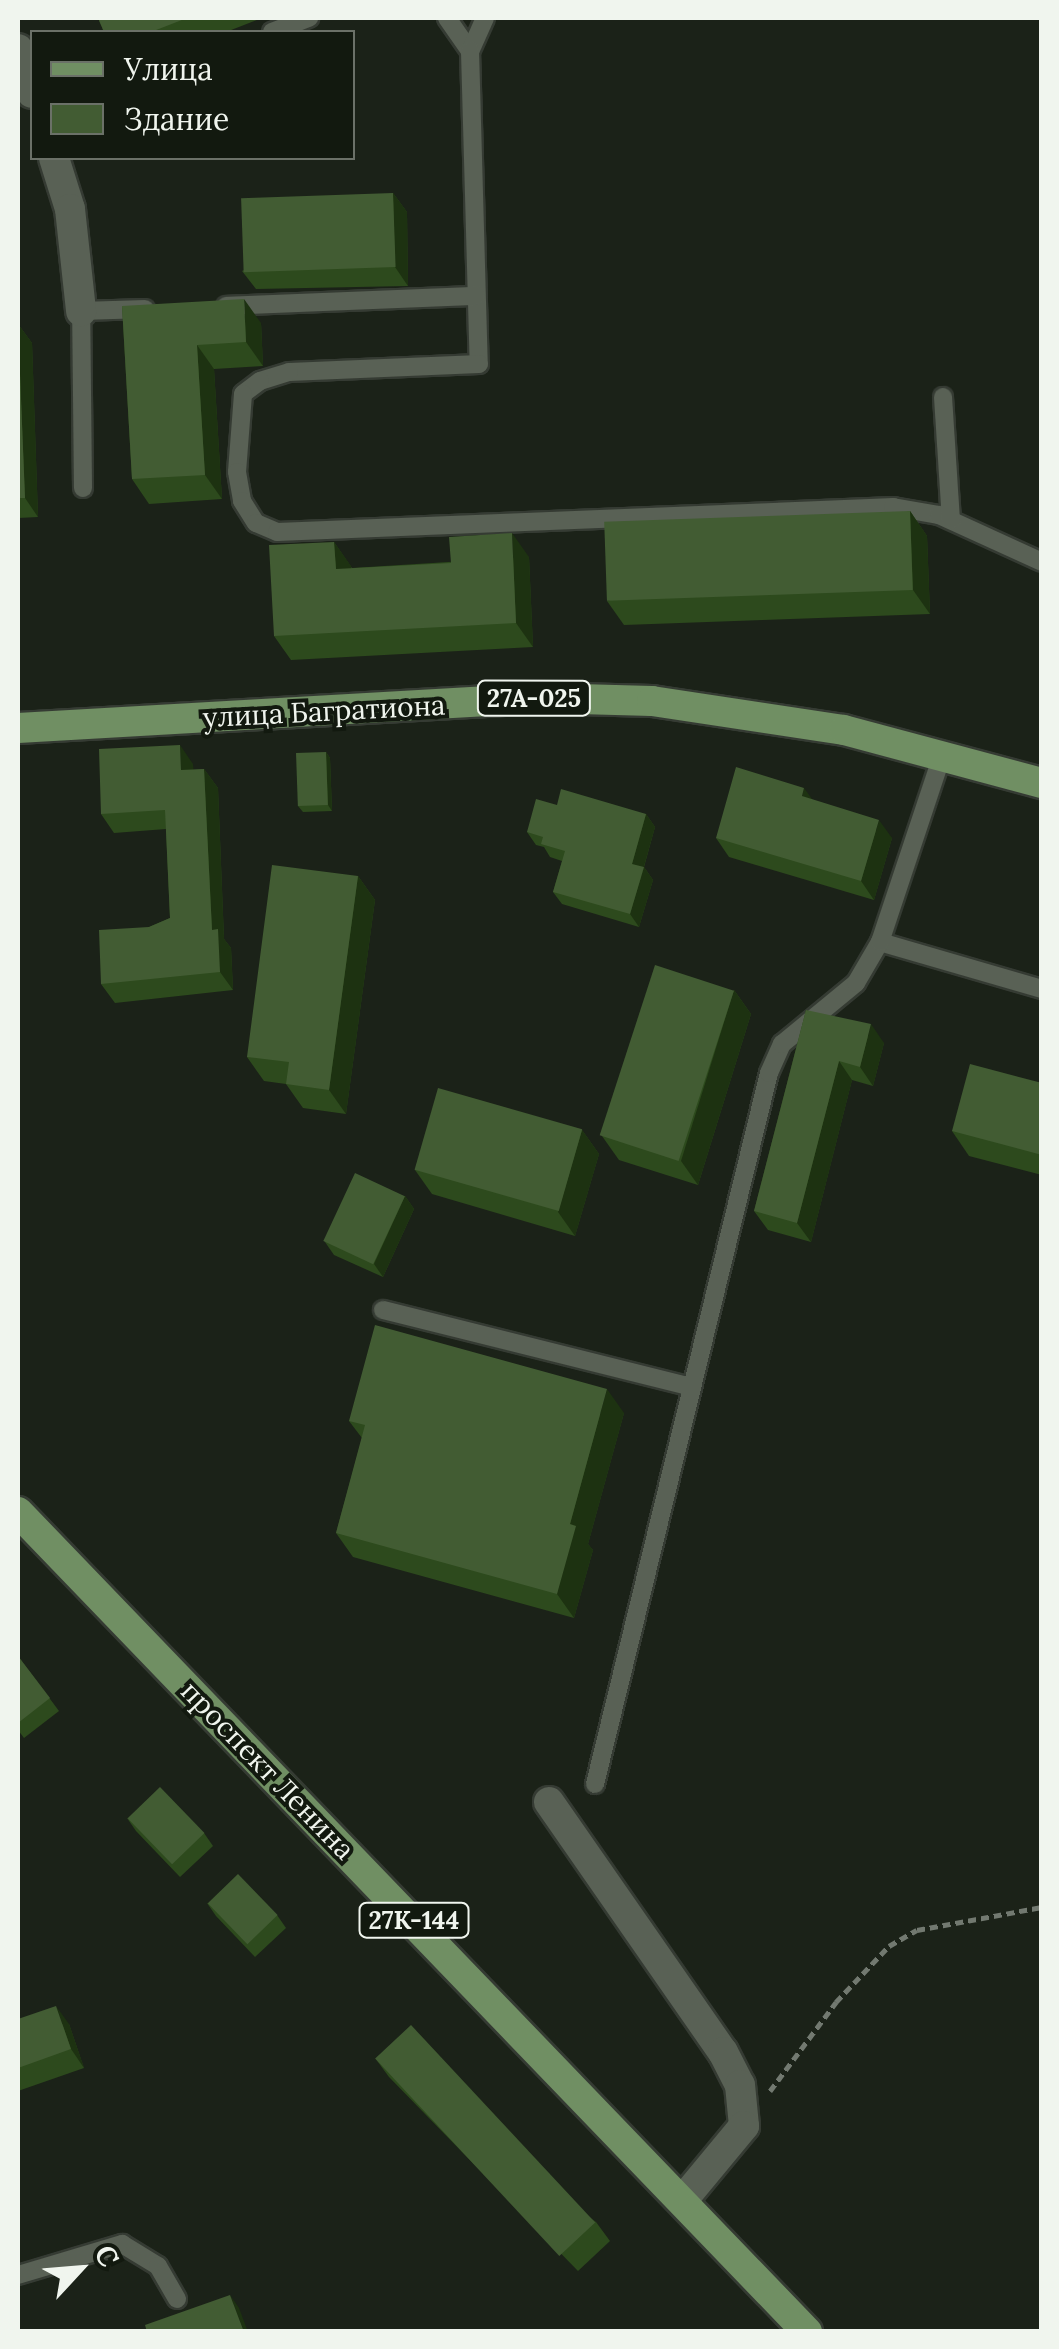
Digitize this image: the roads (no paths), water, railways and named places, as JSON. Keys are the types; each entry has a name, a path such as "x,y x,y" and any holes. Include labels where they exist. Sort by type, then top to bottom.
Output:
{"main road":[{"name":"улица Багратиона","path":"18,728 561,698 718,708 844,730 1042,783"},
{"name":"проспект Ленина","path":"18,1512 807,2332"}],"street":[{"path":"18,49 30,88"},
{"path":"55,160 70,210 81,312"},
{"path":"549,1802 723,2052 740,2085 744,2126 682,2201"}],"lane":[{"path":"277,30 309,18"},
{"path":"446,18 470,51"},
{"path":"485,18 470,51 479,364 289,372 260,380 243,394 237,472 242,501 256,524 278,532 893,507 951,520 1042,562"},
{"path":"200,307 476,296"},
{"path":"82,488 81,312 160,308"},
{"path":"943,396 951,520"},
{"path":"595,1784 768,1073 782,1044 798,1027 856,983 880,942 942,756"},
{"path":"880,942 1042,989"},
{"path":"383,1310 692,1388"},
{"path":"18,2275 122,2244 158,2266 178,2299"}]}
